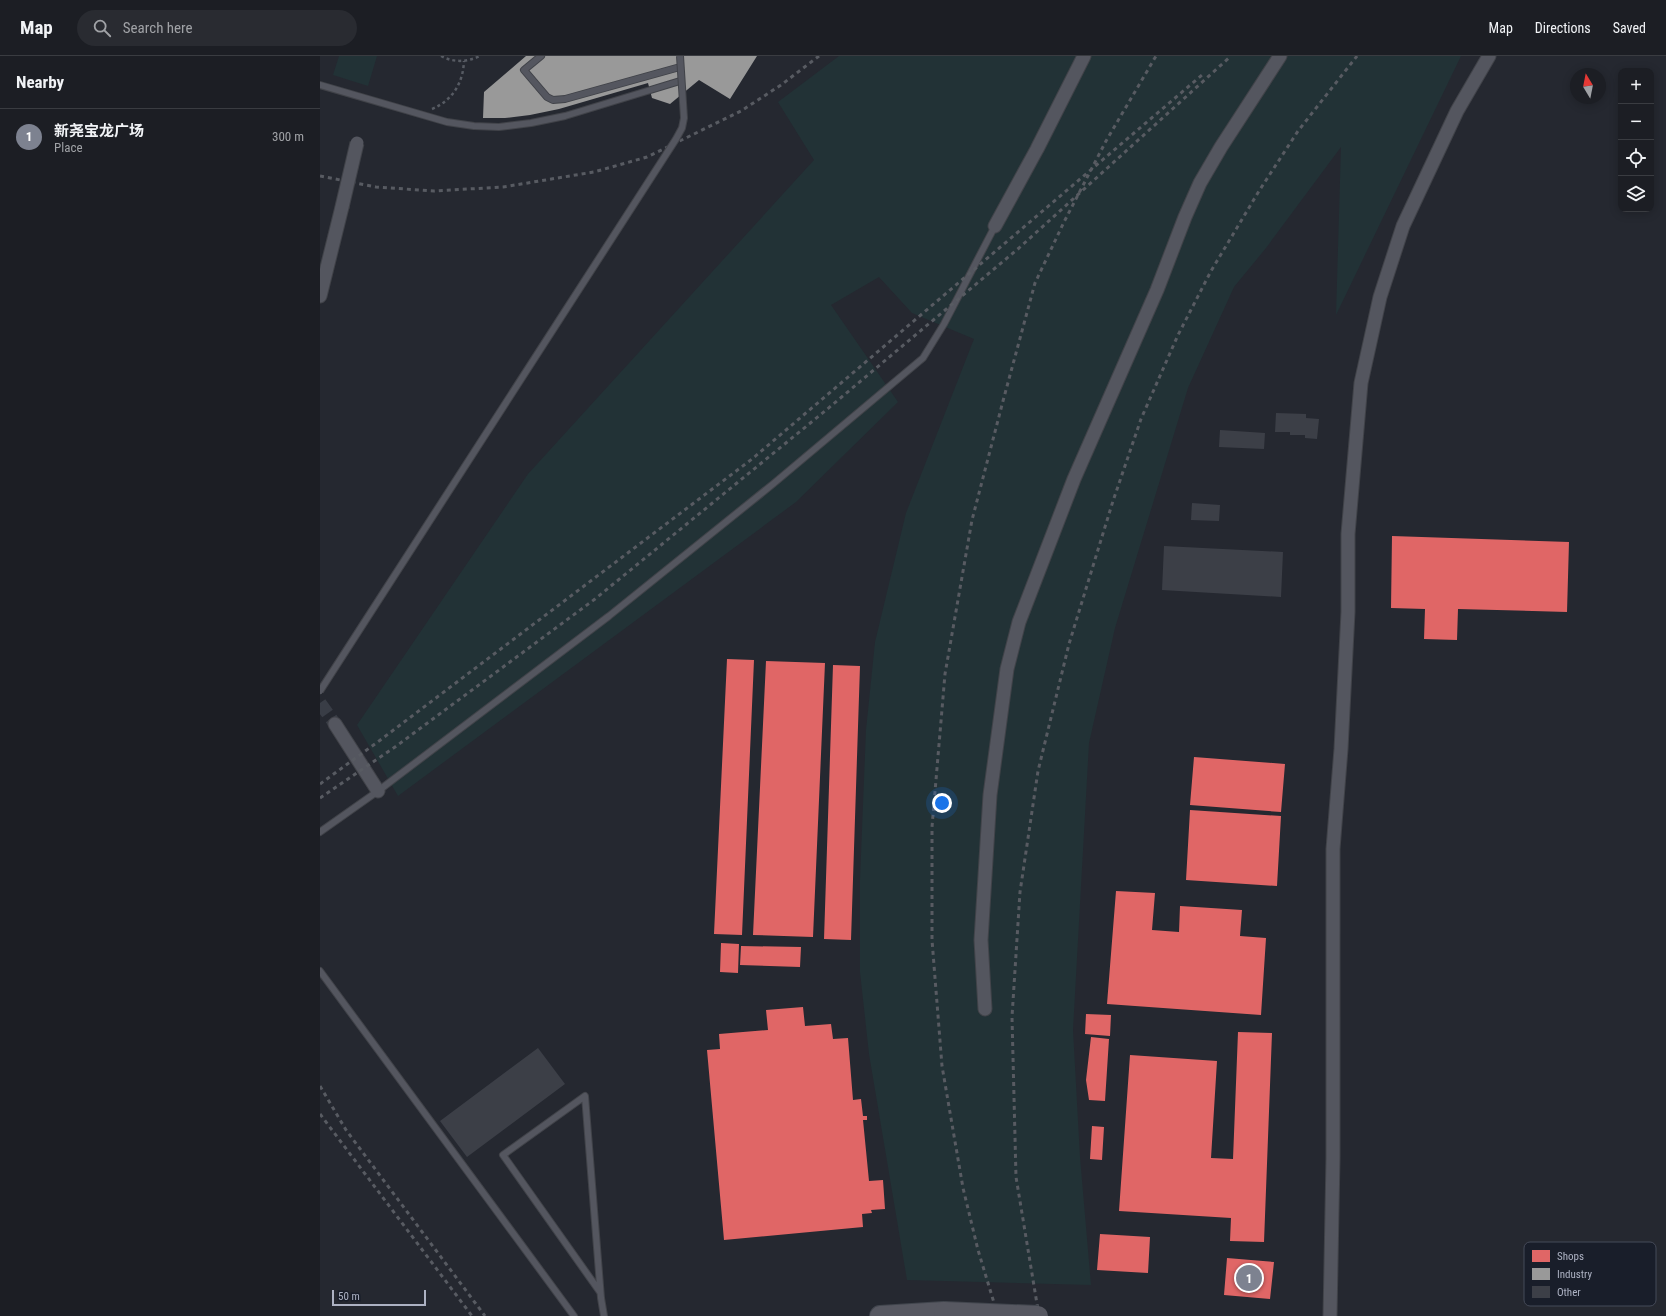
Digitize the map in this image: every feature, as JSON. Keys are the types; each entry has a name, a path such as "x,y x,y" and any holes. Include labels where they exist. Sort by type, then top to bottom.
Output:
{"main road":[{"path":"880,1316 944,1312 1038,1316"}],"street":[{"path":"995,226 1037,149 1084,56"},
{"path":"985,1009 981,940 990,795 1007,669 1019,622 1074,479 1157,290 1185,217 1200,183 1221,147 1280,56"},
{"path":"1330,1316 1333,1158 1333,849 1341,749 1347,635 1348,534 1361,383 1380,297 1403,226 1457,111 1489,56"},
{"path":"320,296 357,143"},
{"path":"335,724 378,791"}],"lane":[{"path":"541,56 524,70 547,97 553,100 565,99 680,67"},
{"path":"320,691 676,139 682,128 684,118 680,81 680,56"},
{"path":"320,85 447,122 474,126 499,127 531,124 565,116 680,81"},
{"path":"320,832 378,791 609,616 773,484 923,358 944,324 995,226"},
{"path":"320,972 574,1316"},
{"path":"600,1292 503,1155 585,1096 600,1292 604,1316"}],"path":[{"path":"442,56 450,60 464,61 480,56"},
{"path":"429,109 442,104 455,91 462,77 464,61"}],"shaded area":[{"path":"339,56 377,56 368,86 333,75"},
{"path":"839,56 1461,56 1336,315 1341,147 1266,248 1234,287 1188,388 1115,628 1089,743 1073,1030 1080,1157 1091,1285 907,1280 869,1054 860,972 860,880 866,730 875,642 906,513 974,339 912,313 879,277 831,305 898,402 796,502 398,796 357,725 528,474 814,160 778,102"}],"building: Shops":[{"path":"1392,536 1569,542 1567,612 1458,609 1457,640 1424,639 1425,609 1391,608"},
{"path":"727,659 754,660 742,935 714,934"},
{"path":"766,661 825,663 813,937 753,935"},
{"path":"833,665 860,666 851,940 824,939"},
{"path":"1194,757 1285,764 1281,812 1190,805"},
{"path":"1190,810 1281,816 1277,886 1186,880"},
{"path":"1116,891 1155,893 1152,930 1179,932 1180,906 1242,910 1240,936 1266,938 1261,1015 1107,1004"},
{"path":"721,943 739,944 738,973 720,972"},
{"path":"741,946 801,947 800,967 740,965"},
{"path":"803,1007 805,1026 831,1024 833,1039 848,1038 853,1100 861,1099 863,1116 867,1116 867,1120 863,1120 869,1181 883,1180 885,1209 871,1210 872,1213 862,1214 863,1227 724,1240 707,1050 720,1049 719,1034 768,1030 766,1010"},
{"path":"1086,1014 1111,1015 1110,1036 1085,1034"},
{"path":"1238,1032 1272,1033 1264,1242 1230,1241 1231,1218 1119,1211 1130,1055 1217,1061 1211,1158 1233,1159"},
{"path":"1091,1037 1109,1039 1105,1101 1089,1100 1086,1080"},
{"path":"1092,1126 1104,1127 1102,1160 1090,1159"},
{"path":"1100,1234 1150,1237 1148,1273 1097,1270"},
{"path":"1227,1258 1274,1262 1270,1299 1224,1295"}],"building: Industry":[{"path":"526,56 757,56 730,99 699,80 670,104 652,98 648,83 559,109 505,118 483,118 484,92"}],"building: Other":[{"path":"1276,413 1306,414 1306,418 1319,419 1317,439 1305,438 1305,435 1290,435 1290,432 1275,432"},
{"path":"1220,430 1265,433 1264,449 1219,447"},
{"path":"1192,503 1220,505 1219,521 1191,520"},
{"path":"1164,546 1283,552 1281,597 1162,590"},
{"path":"538,1048 565,1084 467,1157 440,1121"}],"tunnel":[{"path":"320,703 335,724"}],"railway":[{"path":"320,176 376,187 434,191 503,187 594,172 647,157 741,111 781,85 819,56"},
{"path":"998,1316 978,1250 963,1188 942,1066 932,940 932,827 945,674 972,520 1035,283 1064,222 1106,141 1156,56"},
{"path":"320,798 395,747 595,599 825,411 1019,248 1231,56"},
{"path":"1039,1316 1016,1177 1012,1017 1020,892 1038,771 1069,644 1113,501 1141,419 1178,335 1211,271 1259,191 1298,131 1357,56"},
{"path":"320,784 752,459 1202,75"},
{"path":"320,1086 346,1130 485,1316"},
{"path":"320,1114 472,1316"}],"place":[{"name":"新尧宝龙广场","path":"1249,1278"}]}
